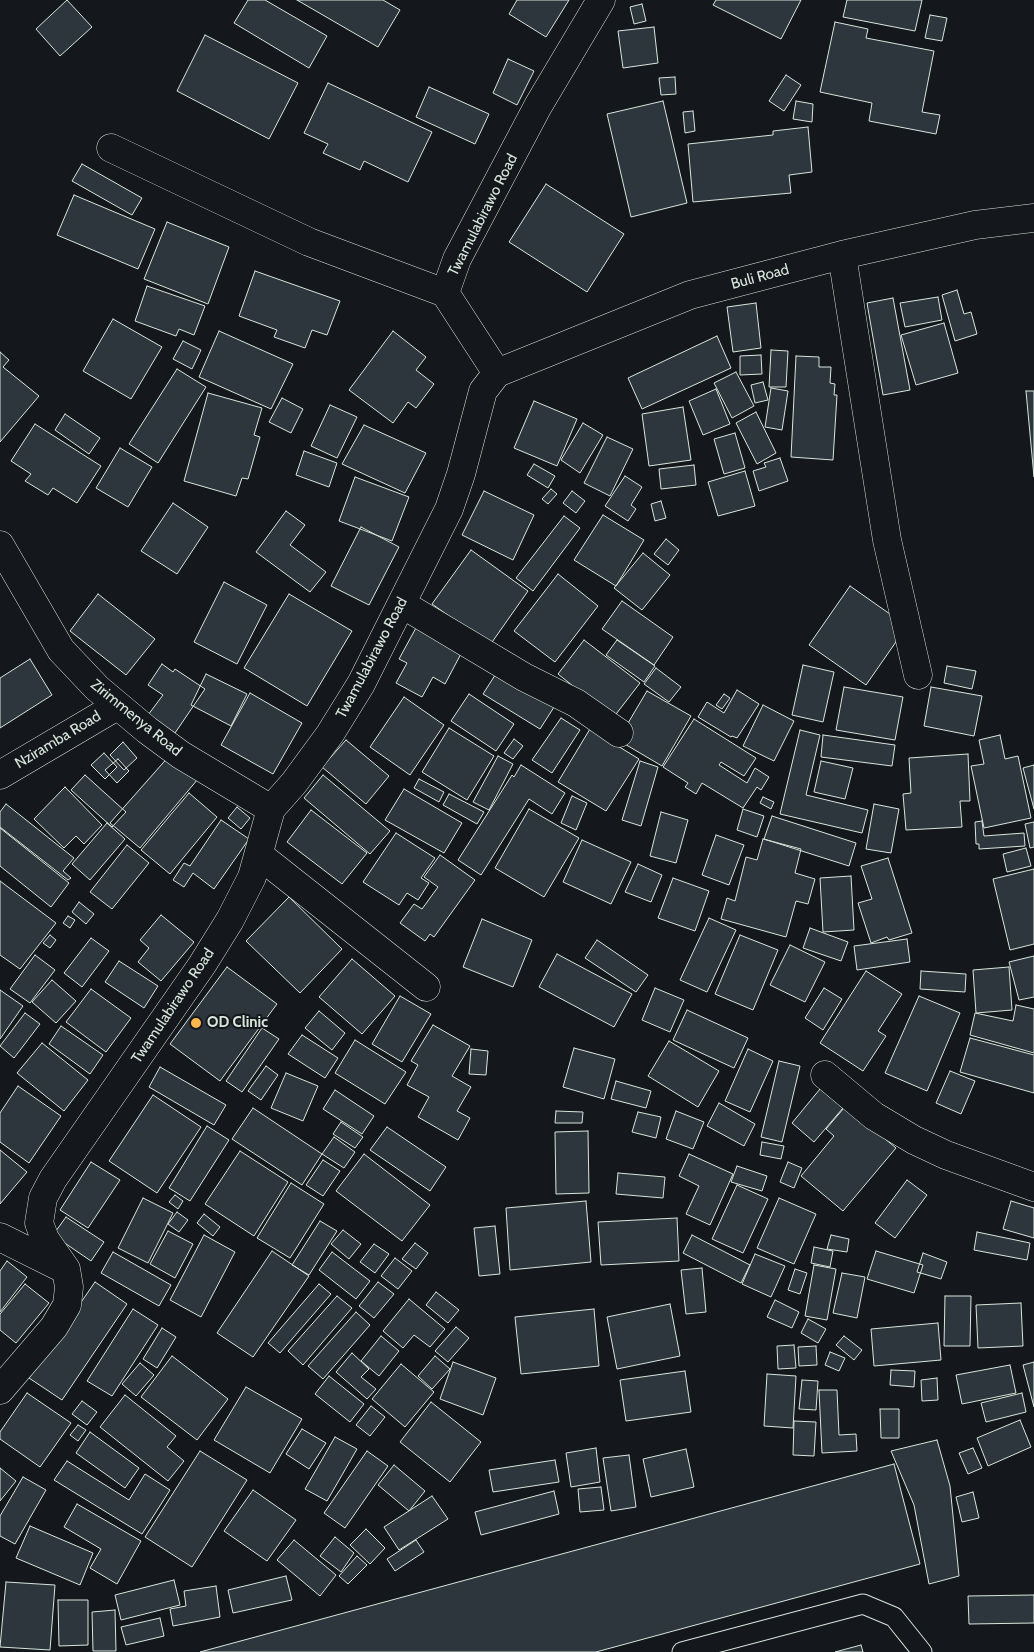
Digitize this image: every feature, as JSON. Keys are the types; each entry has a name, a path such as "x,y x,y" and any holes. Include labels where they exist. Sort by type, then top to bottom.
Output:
{"street":[{"name":"Twamulabirawo Road","path":"66,1269 45,1239 39,1223 43,1198 53,1179 202,966 242,897 259,855 271,810 294,783 335,726 361,684 449,509 461,474 483,391 496,374 445,293 457,259 538,106 601,0"},
{"path":"111,148 309,242 445,293"},
{"name":"Buli Road","path":"496,374 690,295 842,255 975,225 1034,218"},
{"path":"842,255 887,540 918,676"},
{"name":"Zirimmenya Road","path":"0,545 61,650 97,688 116,706 181,755 271,810"},
{"path":"402,604 524,677 576,703 619,733"},
{"name":"Nziramba Road","path":"0,775 116,706"},
{"path":"259,855 426,987"},
{"path":"825,1075 874,1116 914,1140 946,1155 1034,1186"},
{"path":"0,1236 66,1269 68,1287 67,1304 54,1326 0,1390"}],"lane":[{"path":"682,1652 863,1604 894,1617 922,1652"}],"building":[{"path":"67,0 92,27 60,56 36,29"},
{"path":"248,0 265,0 327,36 309,68 234,23"},
{"path":"297,0 383,0 400,10 378,47"},
{"path":"517,0 569,0 546,37 509,14"},
{"path":"716,0 801,0 781,39 713,5"},
{"path":"847,0 922,0 915,31 843,17"},
{"path":"642,4 646,21 634,24 630,7"},
{"path":"930,15 947,18 942,41 925,38"},
{"path":"835,22 868,29 866,38 934,51 922,112 940,115 936,134 869,121 872,103 820,92"},
{"path":"654,27 658,63 623,68 618,31"},
{"path":"205,35 298,83 269,139 177,91"},
{"path":"508,59 534,71 517,105 493,93"},
{"path":"786,75 801,85 784,111 769,101"},
{"path":"675,77 676,94 661,95 659,78"},
{"path":"328,83 432,132 408,182 364,161 360,170 323,153 328,144 304,133"},
{"path":"429,87 489,114 475,144 416,117"},
{"path":"663,101 687,203 631,217 607,114"},
{"path":"796,101 813,104 812,122 793,119"},
{"path":"693,111 695,131 685,133 683,112"},
{"path":"808,127 812,172 789,175 791,193 693,202 688,144 773,135 773,131"},
{"path":"82,164 142,198 132,215 72,181"},
{"path":"546,184 624,234 587,292 509,242"},
{"path":"74,195 155,229 138,269 57,235"},
{"path":"167,222 229,247 208,304 144,279"},
{"path":"255,271 340,301 327,335 312,330 305,348 274,337 277,330 239,316"},
{"path":"147,286 205,306 194,335 179,329 176,336 135,321"},
{"path":"957,290 964,314 971,312 977,334 955,341 942,295"},
{"path":"938,297 942,320 905,327 900,303"},
{"path":"893,298 910,390 883,395 867,303"},
{"path":"756,303 761,348 733,352 727,307"},
{"path":"113,319 162,347 131,399 83,371"},
{"path":"944,323 958,373 916,385 901,335"},
{"path":"219,331 293,364 271,409 199,377"},
{"path":"393,331 426,357 416,370 434,384 416,408 408,402 393,423 349,390"},
{"path":"717,336 731,368 642,409 628,378"},
{"path":"183,341 201,350 192,369 173,359"},
{"path":"771,350 788,351 786,387 769,387"},
{"path":"0,352 9,360 3,367 39,396 0,442"},
{"path":"761,355 762,374 740,375 740,356"},
{"path":"796,356 819,357 819,367 831,367 830,383 835,384 834,395 837,395 833,460 791,457"},
{"path":"177,369 206,387 158,463 129,444"},
{"path":"736,372 754,406 732,418 714,383"},
{"path":"763,382 768,400 755,403 751,385"},
{"path":"771,388 788,391 782,430 765,427"},
{"path":"716,389 730,424 703,435 689,401"},
{"path":"1026,391 1034,391 1034,477"},
{"path":"208,393 262,408 254,435 260,437 248,479 242,478 236,496 184,481"},
{"path":"282,398 303,409 291,433 269,422"},
{"path":"534,401 577,419 557,466 514,448"},
{"path":"330,405 357,417 337,458 311,446"},
{"path":"683,407 691,460 649,466 642,414"},
{"path":"756,412 776,453 757,464 736,423"},
{"path":"65,414 100,438 89,454 55,430"},
{"path":"583,423 603,435 580,473 561,460"},
{"path":"35,424 101,466 77,503 53,488 48,495 25,481 31,474 11,461"},
{"path":"364,425 426,453 405,493 342,464"},
{"path":"735,433 745,468 724,474 714,439"},
{"path":"607,437 633,449 610,496 584,483"},
{"path":"120,448 152,467 128,507 96,488"},
{"path":"304,451 337,463 329,487 296,475"},
{"path":"780,458 788,481 759,491 753,471 766,467 764,463"},
{"path":"534,464 555,476 548,488 527,475"},
{"path":"694,465 696,485 661,489 659,469"},
{"path":"745,471 755,506 718,516 708,482"},
{"path":"625,476 642,487 631,505 636,509 628,521 605,506"},
{"path":"355,477 409,497 392,541 339,521"},
{"path":"551,489 557,494 548,504 542,499"},
{"path":"484,491 534,515 513,560 462,535"},
{"path":"572,491 585,501 576,513 563,503"},
{"path":"661,501 666,518 655,521 651,504"},
{"path":"173,503 208,527 177,574 141,551"},
{"path":"286,511 305,525 290,545 326,572 310,592 256,552"},
{"path":"603,515 644,540 616,586 574,560"},
{"path":"564,516 580,528 533,591 516,578"},
{"path":"361,527 399,547 369,605 331,586"},
{"path":"666,539 679,550 668,565 654,554"},
{"path":"471,550 528,591 490,645 432,604"},
{"path":"643,553 670,575 642,610 614,588"},
{"path":"558,574 598,606 555,662 514,631"},
{"path":"224,582 267,605 237,664 194,642"},
{"path":"850,586 907,626 866,685 809,645"},
{"path":"98,594 155,639 126,675 70,631"},
{"path":"289,594 352,631 307,706 244,668"},
{"path":"622,601 673,637 654,665 602,629"},
{"path":"417,626 463,650 445,684 433,677 422,697 396,683 407,663 399,659"},
{"path":"584,640 640,683 613,718 558,674"},
{"path":"617,640 655,666 644,682 606,655"},
{"path":"30,659 52,695 0,728 0,678"},
{"path":"162,664 173,672 175,669 205,689 175,733 148,715 163,695 148,685"},
{"path":"803,665 834,672 823,722 792,715"},
{"path":"947,666 976,671 972,689 944,683"},
{"path":"656,668 681,687 669,702 644,684"},
{"path":"499,669 556,704 540,729 483,694"},
{"path":"206,674 247,694 231,726 191,705"},
{"path":"844,687 903,697 895,740 836,730"},
{"path":"931,687 982,696 974,736 924,726"},
{"path":"737,690 759,704 737,738 731,737 698,717 707,702 724,713"},
{"path":"647,691 691,716 662,766 618,740"},
{"path":"250,693 302,723 273,774 221,745"},
{"path":"469,694 514,724 496,751 451,721"},
{"path":"724,694 730,698 722,709 716,705"},
{"path":"404,697 444,725 410,775 370,747"},
{"path":"763,705 794,721 774,761 743,746"},
{"path":"561,718 580,730 552,773 532,760"},
{"path":"694,719 756,758 744,776 721,762 719,765 747,783 755,768 769,777 761,790 757,787 743,808 702,783 696,794 685,787 688,783 663,767"},
{"path":"449,728 494,756 467,800 422,772"},
{"path":"590,729 639,759 606,811 558,782"},
{"path":"800,730 820,735 806,795 868,810 862,833 780,814"},
{"path":"823,735 895,745 892,766 821,757"},
{"path":"1000,735 1005,759 1018,756 1031,818 984,828 971,766 984,764 979,740"},
{"path":"514,739 523,746 513,759 504,753"},
{"path":"346,740 389,776 366,804 322,767"},
{"path":"123,742 137,758 124,770 110,755"},
{"path":"104,753 117,767 105,779 91,765"},
{"path":"968,754 970,801 960,801 962,827 906,830 903,794 911,793 909,758"},
{"path":"170,755 198,779 140,848 110,823"},
{"path":"498,756 513,764 489,810 473,802"},
{"path":"118,759 129,771 117,783 105,770"},
{"path":"640,761 658,767 641,826 622,820"},
{"path":"821,761 853,768 845,799 814,792"},
{"path":"521,765 565,793 552,814 529,799 481,875 458,860 512,775 514,777"},
{"path":"1034,765 1034,809 1023,768"},
{"path":"85,775 126,812 112,827 71,790"},
{"path":"323,775 390,831 370,854 304,798"},
{"path":"419,779 444,792 439,802 414,788"},
{"path":"65,787 102,825 84,844 76,836 64,848 34,819"},
{"path":"404,789 462,823 444,853 385,820"},
{"path":"189,793 217,817 170,874 141,850"},
{"path":"449,794 484,812 477,824 443,805"},
{"path":"572,796 587,803 576,830 561,823"},
{"path":"763,797 774,802 771,809 760,803"},
{"path":"6,804 74,858 63,871 71,878 68,880 0,827 0,812"},
{"path":"874,804 899,809 891,853 866,849"},
{"path":"237,807 250,818 241,829 228,818"},
{"path":"529,809 579,838 544,897 495,868"},
{"path":"743,809 764,816 757,837 737,830"},
{"path":"311,810 367,853 342,884 287,842"},
{"path":"661,812 688,820 676,863 650,856"},
{"path":"772,816 856,843 849,866 764,839"},
{"path":"221,820 249,839 214,889 193,873 184,887 173,880 184,863 190,866"},
{"path":"982,821 984,836 1024,833 1025,846 979,849 979,844 976,844 975,822"},
{"path":"1034,822 1034,847 1030,848 1025,824"},
{"path":"107,823 125,839 90,880 72,864"},
{"path":"0,828 69,883 51,907 0,866"},
{"path":"396,833 435,858 421,878 429,883 418,900 407,893 399,905 363,882"},
{"path":"716,835 744,845 729,885 702,875"},
{"path":"763,839 801,849 795,873 815,879 808,904 796,901 786,937 721,919 727,898 735,901 746,857 757,860"},
{"path":"582,840 631,862 611,904 563,882"},
{"path":"127,845 149,863 112,909 90,892"},
{"path":"1026,848 1031,866 1007,872 1003,854"},
{"path":"440,855 475,880 434,937 430,934 425,941 400,923 414,904 422,909 438,887 424,877"},
{"path":"888,858 912,933 889,940 887,937 871,943 858,903 872,899 861,866"},
{"path":"638,864 662,875 651,902 625,892"},
{"path":"1034,869 1034,944 1010,950 993,879"},
{"path":"851,876 854,930 823,932 820,878"},
{"path":"673,878 709,891 695,931 658,918"},
{"path":"0,881 56,923 20,969 0,955"},
{"path":"289,897 342,949 300,993 246,941"},
{"path":"79,902 94,914 86,924 72,912"},
{"path":"161,915 194,942 161,981 138,962 149,948 140,940"},
{"path":"68,916 75,920 70,928 63,923"},
{"path":"709,918 736,930 707,992 680,980"},
{"path":"482,919 532,940 513,987 463,967"},
{"path":"810,928 848,942 841,961 803,948"},
{"path":"50,935 56,940 50,948 43,943"},
{"path":"740,935 778,950 753,1010 715,994"},
{"path":"91,938 109,951 82,987 64,973"},
{"path":"907,939 910,962 857,970 854,946"},
{"path":"597,940 648,975 636,992 585,958"},
{"path":"790,945 825,962 805,1002 770,985"},
{"path":"557,954 632,994 614,1027 539,987"},
{"path":"35,955 55,970 30,1003 10,989"},
{"path":"1034,956 1034,997 1019,1000 1009,962"},
{"path":"352,959 395,996 362,1034 319,997"},
{"path":"119,961 158,986 144,1008 105,982"},
{"path":"227,967 277,1004 220,1081 170,1044"},
{"path":"1009,967 1012,1010 976,1013 973,970"},
{"path":"866,971 902,994 878,1031 886,1036 863,1071 820,1043"},
{"path":"921,971 966,974 965,992 920,989"},
{"path":"52,980 76,1001 56,1023 32,1002"},
{"path":"655,988 684,1000 670,1032 642,1020"},
{"path":"824,988 842,999 823,1030 805,1018"},
{"path":"91,989 131,1018 106,1052 66,1022"},
{"path":"0,990 23,1006 0,1039"},
{"path":"400,996 431,1014 402,1062 372,1044"},
{"path":"919,996 960,1013 927,1091 885,1073"},
{"path":"1016,1005 1034,1009 1034,1053 970,1035 975,1013 1013,1021"},
{"path":"687,1010 748,1038 734,1068 673,1040"},
{"path":"319,1011 345,1033 332,1050 305,1028"},
{"path":"25,1013 40,1024 14,1058 0,1046"},
{"path":"433,1025 470,1046 452,1076 471,1087 457,1111 470,1118 458,1140 418,1117 429,1097 407,1085 418,1065 411,1061"},
{"path":"61,1026 103,1055 90,1074 49,1044"},
{"path":"262,1028 279,1039 242,1092 226,1081"},
{"path":"302,1035 338,1058 325,1078 288,1054"},
{"path":"970,1038 1034,1055 1034,1093 960,1072"},
{"path":"355,1040 406,1072 385,1104 335,1073"},
{"path":"669,1041 719,1071 698,1107 648,1076"},
{"path":"42,1043 88,1080 64,1111 17,1073"},
{"path":"574,1048 615,1059 604,1099 563,1087"},
{"path":"471,1049 488,1051 486,1075 469,1074"},
{"path":"748,1049 773,1061 750,1112 725,1101"},
{"path":"779,1061 800,1066 782,1142 761,1137"},
{"path":"266,1066 278,1075 261,1100 248,1091"},
{"path":"160,1067 226,1105 214,1125 149,1087"},
{"path":"950,1071 975,1081 961,1114 936,1103"},
{"path":"286,1073 318,1086 303,1121 271,1108"},
{"path":"616,1081 651,1091 646,1108 611,1099"},
{"path":"18,1086 61,1116 29,1163 0,1142 0,1113"},
{"path":"820,1089 843,1108 814,1142 792,1123"},
{"path":"335,1090 374,1116 362,1134 323,1109"},
{"path":"153,1095 201,1127 157,1193 109,1161"},
{"path":"719,1103 755,1124 744,1146 707,1126"},
{"path":"253,1108 322,1154 302,1185 232,1139"},
{"path":"844,1108 854,1113 896,1148 843,1211 801,1176 834,1136 826,1129"},
{"path":"556,1111 583,1112 582,1123 555,1123"},
{"path":"676,1111 704,1122 693,1149 666,1139"},
{"path":"638,1112 661,1117 656,1138 632,1132"},
{"path":"341,1122 363,1137 355,1148 333,1134"},
{"path":"207,1126 229,1140 190,1201 169,1188"},
{"path":"387,1127 446,1167 430,1191 370,1150"},
{"path":"588,1131 589,1193 556,1194 555,1132"},
{"path":"334,1137 355,1152 344,1168 322,1154"},
{"path":"762,1142 784,1146 781,1159 760,1155"},
{"path":"0,1150 27,1172 0,1204"},
{"path":"240,1151 288,1182 254,1236 205,1204"},
{"path":"364,1154 430,1205 402,1241 336,1191"},
{"path":"689,1154 733,1174 710,1225 686,1214 699,1186 679,1176"},
{"path":"323,1160 340,1171 323,1196 306,1185"},
{"path":"91,1162 120,1180 88,1228 60,1210"},
{"path":"788,1162 802,1168 794,1188 780,1182"},
{"path":"737,1166 767,1176 762,1191 731,1182"},
{"path":"618,1173 665,1177 663,1198 616,1194"},
{"path":"907,1180 927,1195 895,1238 875,1223"},
{"path":"291,1183 324,1204 290,1258 257,1238"},
{"path":"737,1185 768,1199 743,1253 712,1239"},
{"path":"175,1195 183,1201 178,1209 169,1202"},
{"path":"143,1198 173,1213 148,1263 118,1248"},
{"path":"779,1198 816,1214 794,1264 757,1248"},
{"path":"586,1201 591,1262 510,1270 506,1208"},
{"path":"1011,1201 1034,1208 1034,1238 1003,1229"},
{"path":"177,1212 188,1220 179,1232 168,1224"},
{"path":"204,1214 220,1227 213,1236 197,1223"},
{"path":"66,1217 104,1242 91,1261 53,1235"},
{"path":"677,1218 679,1261 601,1265 598,1222"},
{"path":"320,1221 337,1231 309,1275 292,1265"},
{"path":"495,1226 500,1274 479,1276 474,1228"},
{"path":"343,1230 361,1244 349,1259 331,1244"},
{"path":"168,1231 193,1244 175,1278 150,1264"},
{"path":"977,1232 1030,1243 1027,1260 974,1250"},
{"path":"204,1235 235,1252 201,1317 170,1300"},
{"path":"692,1235 750,1265 741,1283 683,1253"},
{"path":"831,1235 849,1239 847,1252 827,1249"},
{"path":"415,1243 428,1253 416,1269 402,1259"},
{"path":"374,1244 389,1254 375,1273 360,1262"},
{"path":"814,1247 833,1251 830,1267 811,1263"},
{"path":"272,1251 309,1276 253,1357 217,1333"},
{"path":"876,1251 923,1265 914,1293 867,1279"},
{"path":"113,1252 171,1285 159,1306 101,1273"},
{"path":"332,1252 370,1281 356,1299 319,1270"},
{"path":"923,1253 947,1262 941,1279 917,1272"},
{"path":"755,1254 785,1266 771,1297 742,1284"},
{"path":"395,1258 412,1271 398,1289 381,1276"},
{"path":"7,1261 27,1277 0,1312 0,1271"},
{"path":"814,1265 836,1269 827,1320 805,1316"},
{"path":"702,1268 706,1312 686,1314 681,1270"},
{"path":"795,1269 807,1273 800,1294 788,1290"},
{"path":"842,1273 865,1277 857,1318 833,1313"},
{"path":"95,1282 127,1304 62,1400 29,1378"},
{"path":"378,1282 394,1294 374,1318 359,1306"},
{"path":"25,1284 49,1303 16,1343 0,1330 0,1314"},
{"path":"319,1284 331,1294 280,1353 268,1343"},
{"path":"436,1292 459,1310 448,1323 426,1305"},
{"path":"337,1296 352,1308 303,1365 288,1351"},
{"path":"945,1296 971,1296 970,1346 944,1346"},
{"path":"409,1299 445,1329 430,1347 414,1335 403,1348 383,1331"},
{"path":"775,1300 799,1312 792,1328 767,1317"},
{"path":"1021,1303 1023,1346 978,1348 976,1305"},
{"path":"670,1304 680,1356 617,1369 607,1317"},
{"path":"133,1309 158,1325 112,1396 87,1381"},
{"path":"594,1309 599,1366 521,1374 515,1317"},
{"path":"356,1312 370,1325 323,1379 308,1366"},
{"path":"808,1319 826,1329 818,1343 801,1333"},
{"path":"938,1323 941,1360 874,1366 871,1329"},
{"path":"456,1327 469,1338 448,1362 435,1351"},
{"path":"162,1328 176,1337 157,1368 143,1359"},
{"path":"381,1336 399,1351 379,1376 361,1361"},
{"path":"844,1336 862,1350 854,1360 836,1345"},
{"path":"794,1345 796,1368 778,1369 777,1346"},
{"path":"816,1346 817,1365 799,1366 798,1347"},
{"path":"830,1352 845,1358 839,1371 825,1365"},
{"path":"352,1353 369,1369 361,1377 376,1389 367,1399 336,1372"},
{"path":"172,1356 228,1399 197,1440 141,1397"},
{"path":"435,1356 450,1369 432,1389 418,1376"},
{"path":"453,1362 496,1378 483,1415 440,1399"},
{"path":"1034,1362 1034,1407 1023,1365"},
{"path":"140,1363 154,1375 136,1396 122,1384"},
{"path":"401,1364 434,1392 405,1427 372,1399"},
{"path":"1010,1365 1016,1393 962,1404 956,1375"},
{"path":"891,1370 915,1371 914,1387 890,1385"},
{"path":"685,1371 691,1412 626,1421 620,1380"},
{"path":"767,1374 796,1376 793,1428 764,1426"},
{"path":"329,1376 364,1404 350,1422 315,1394"},
{"path":"937,1378 938,1400 922,1401 921,1380"},
{"path":"802,1380 818,1381 816,1410 799,1409"},
{"path":"246,1387 302,1419 270,1473 214,1440"},
{"path":"819,1390 837,1390 839,1435 856,1434 857,1451 822,1453"},
{"path":"27,1393 71,1423 40,1467 0,1439 0,1432"},
{"path":"1022,1393 1026,1412 986,1422 981,1403"},
{"path":"125,1395 176,1436 167,1447 184,1461 168,1481 100,1427"},
{"path":"82,1401 97,1412 87,1425 72,1414"},
{"path":"431,1402 481,1442 450,1482 400,1442"},
{"path":"371,1406 385,1417 370,1436 356,1425"},
{"path":"880,1409 899,1409 899,1438 881,1438"},
{"path":"1020,1420 1031,1447 988,1466 977,1438"},
{"path":"794,1421 816,1422 814,1456 793,1455"},
{"path":"78,1425 86,1430 78,1441 70,1435"},
{"path":"302,1429 326,1443 309,1469 286,1454"},
{"path":"90,1432 139,1468 125,1488 76,1453"},
{"path":"335,1437 357,1449 327,1501 305,1489"},
{"path":"937,1440 950,1486 959,1576 929,1584 914,1505 891,1451"},
{"path":"596,1448 600,1482 571,1487 566,1453"},
{"path":"973,1448 982,1468 968,1474 959,1453"},
{"path":"686,1449 694,1487 651,1497 643,1459"},
{"path":"200,1451 247,1480 192,1567 145,1537"},
{"path":"367,1451 388,1466 345,1528 324,1513"},
{"path":"629,1455 636,1507 611,1511 603,1458"},
{"path":"555,1460 559,1482 493,1492 489,1470"},
{"path":"67,1461 129,1500 145,1474 170,1490 142,1534 54,1480"},
{"path":"894,1464 920,1564 596,1652 200,1652"},
{"path":"394,1465 425,1491 409,1511 378,1485"},
{"path":"0,1468 16,1481 0,1501"},
{"path":"23,1477 46,1490 15,1544 0,1536 0,1516"},
{"path":"601,1487 604,1510 580,1512 578,1489"},
{"path":"253,1490 296,1520 267,1561 224,1531"},
{"path":"554,1491 559,1514 481,1535 475,1512"},
{"path":"973,1492 979,1518 962,1522 956,1497"},
{"path":"432,1496 448,1519 399,1550 384,1527"},
{"path":"77,1504 141,1541 117,1584 90,1568 101,1549 64,1527"},
{"path":"30,1526 93,1553 80,1585 16,1558"},
{"path":"366,1529 385,1548 370,1564 350,1545"},
{"path":"335,1537 354,1553 341,1572 320,1556"},
{"path":"294,1540 336,1575 320,1596 277,1560"},
{"path":"416,1540 424,1552 395,1571 387,1559"},
{"path":"357,1556 367,1565 348,1584 339,1576"},
{"path":"286,1576 292,1600 233,1613 228,1590"},
{"path":"174,1580 180,1605 121,1620 115,1595"},
{"path":"6,1582 55,1585 50,1650 0,1647"},
{"path":"216,1586 220,1617 173,1626 170,1609 186,1606 184,1591"},
{"path":"1034,1595 1034,1623 969,1624 968,1596"},
{"path":"58,1600 88,1600 88,1645 59,1646"},
{"path":"115,1610 116,1651 93,1651 92,1612"},
{"path":"160,1618 164,1636 126,1645 121,1627"},
{"path":"861,1645 863,1652 835,1652"}],"place":[{"name":"OD Clinic","path":"196,1023"}]}
